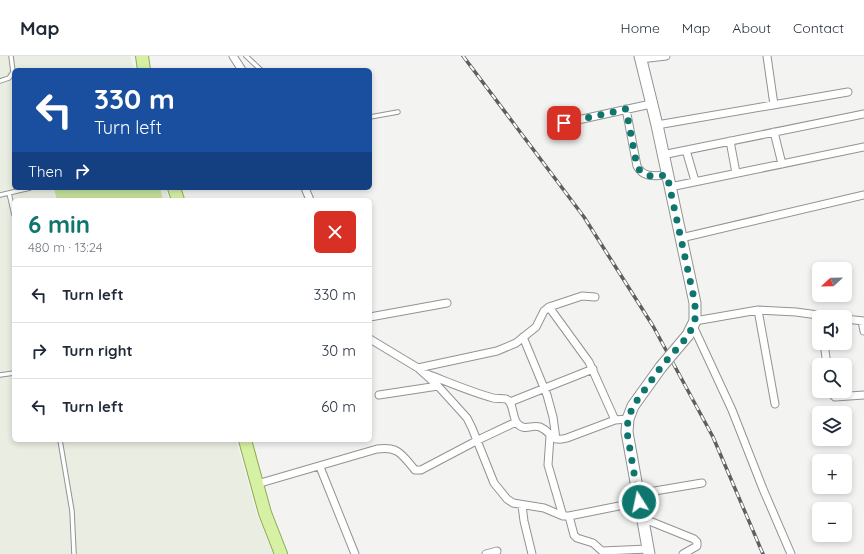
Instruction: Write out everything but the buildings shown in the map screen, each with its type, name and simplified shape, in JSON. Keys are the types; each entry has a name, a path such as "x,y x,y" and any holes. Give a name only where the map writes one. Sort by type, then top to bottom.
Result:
{"main road":[{"path":"142,56 144,68"},
{"path":"640,58 657,125 662,155 682,238 695,303 692,328 633,406 628,419 627,432 648,551"},
{"path":"246,442 265,513 281,554"}],"street":[{"path":"233,56 241,68"},
{"path":"640,58 666,56"},
{"path":"767,56 774,105"},
{"path":"657,125 848,92"},
{"path":"564,123 651,104"},
{"path":"626,109 637,166 640,171 644,175 667,175"},
{"path":"662,155 864,114"},
{"path":"774,132 782,164"},
{"path":"730,141 736,173"},
{"path":"670,187 864,147"},
{"path":"686,150 695,181"},
{"path":"682,238 864,194"},
{"path":"418,368 497,351 516,343 536,327 540,322 544,311 549,307 582,296 595,297"},
{"path":"372,317 447,303"},
{"path":"549,307 583,352 593,369 615,420"},
{"path":"758,310 775,404"},
{"path":"791,554 729,404 692,328 758,310 796,312 812,315"},
{"path":"852,320 863,321 864,331"},
{"path":"523,337 545,388 553,417 553,438 548,465 574,535 577,538 593,543 602,551 648,551"},
{"path":"372,340 418,368 438,386 467,418 478,440 494,483 507,499 513,503 544,508 566,516 702,483"},
{"path":"510,402 593,369"},
{"path":"424,373 494,398 506,399 510,402 516,422 524,428 540,428 553,438 561,440 615,420 628,419"},
{"path":"379,395 438,386"},
{"path":"852,396 864,395"},
{"path":"257,484 377,449 387,448 400,452 415,470 421,470 516,422"},
{"path":"320,466 356,554"},
{"path":"522,505 524,522 532,554"},
{"path":"642,518 694,539 697,546 683,554"},
{"path":"486,554 497,551"}],"lane":[{"path":"11,56 13,68"},
{"path":"246,56 259,68"},
{"path":"0,81 12,76"},
{"path":"372,117 398,112"},
{"path":"0,194 22,190"},
{"path":"9,193 12,206"},
{"path":"0,375 12,373"},
{"path":"60,442 72,511 74,554"}],"shaded area":[{"path":"0,56 130,56 133,68 12,68 12,190 166,190 168,198 12,198 12,442 237,442 256,512 273,554 0,554"}],"green space":[{"path":"54,190 160,190 162,198 56,198"}],"railway":[{"path":"463,56 584,217 653,326 713,437 763,554"}],"route":[{"path":"564,123 626,109 637,166 640,171 644,175 667,175 695,303 695,321 688,336 661,367 633,406 628,419 627,432 639,502"}]}
